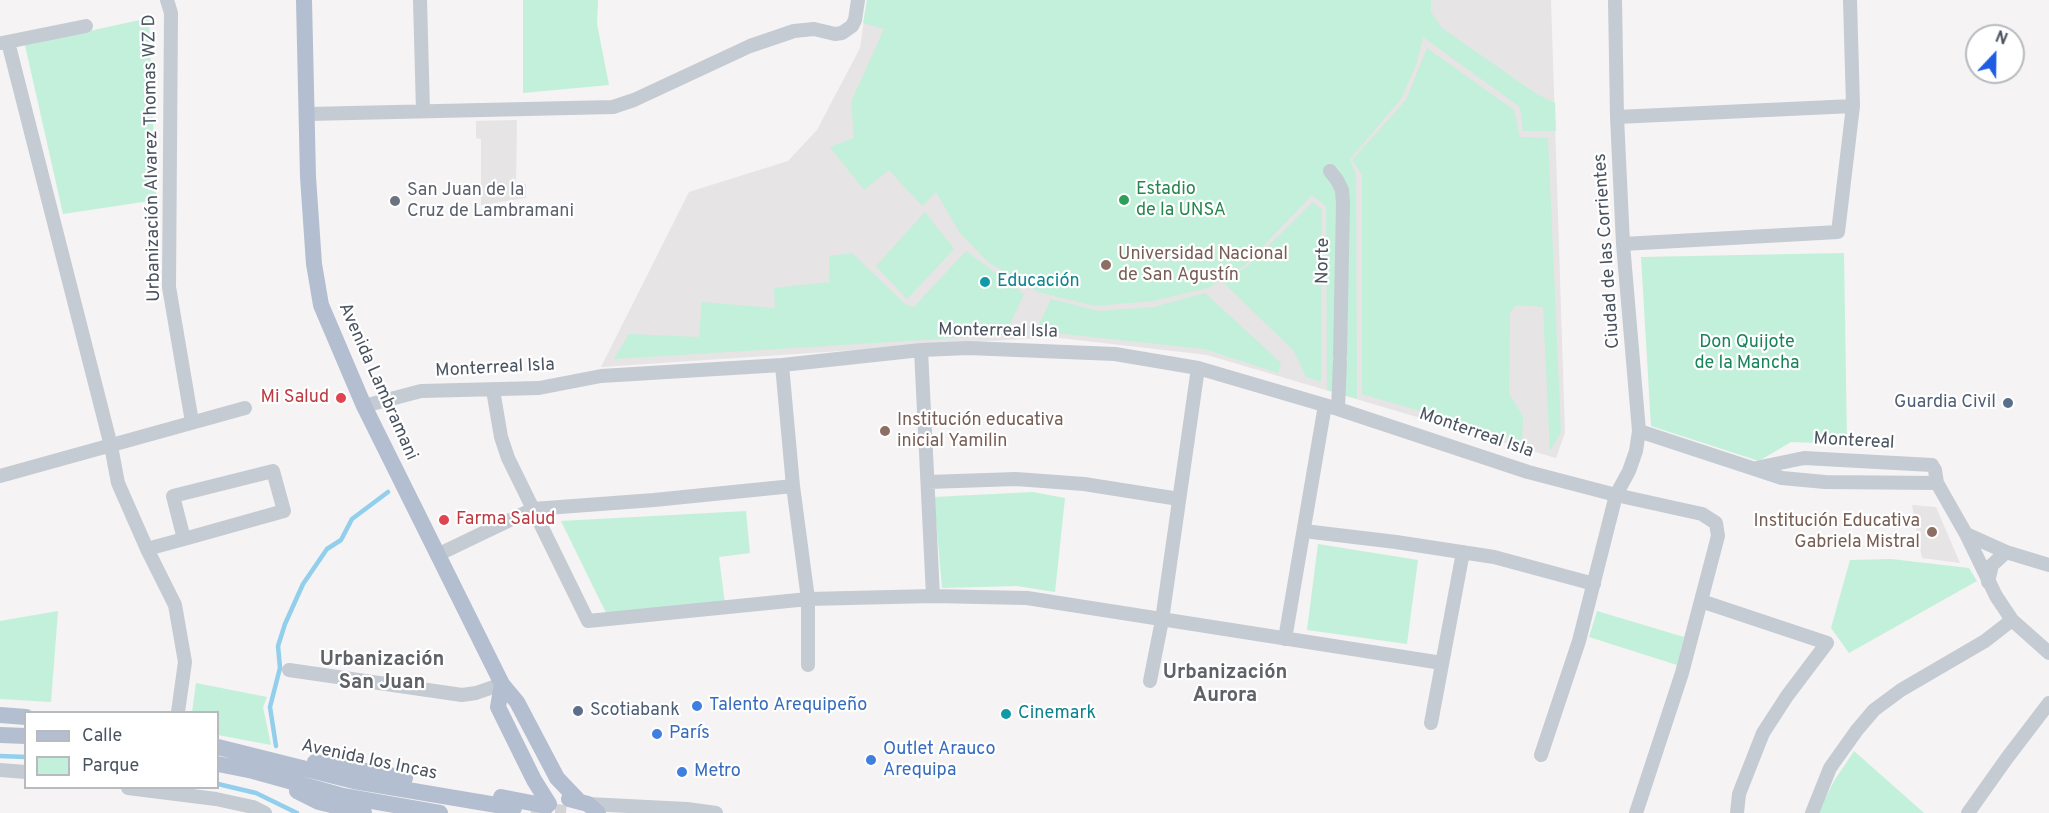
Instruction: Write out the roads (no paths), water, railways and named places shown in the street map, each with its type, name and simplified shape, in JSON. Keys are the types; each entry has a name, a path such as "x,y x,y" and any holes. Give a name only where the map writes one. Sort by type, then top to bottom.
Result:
{"main road":[{"name":"Avenida Lambramani","path":"304,0 308,177 316,285 321,305 364,406 502,684 517,702 557,778 588,806"},
{"name":"Avenida Lambramani","path":"502,684 498,707 534,780 545,808"},
{"path":"0,715 24,717"},
{"path":"0,735 24,736"},
{"name":"Avenida los Incas","path":"219,747 253,763 343,796 441,813"},
{"path":"253,763 320,802 364,813"},
{"name":"Avenida los Incas","path":"219,764 253,763 354,781 516,805 545,808 558,800 588,806"},
{"path":"516,805 528,795 534,780"}],"street":[{"name":"Urbanización Alvarez Thomas WZ D","path":"167,0 171,13 169,287 192,422"},
{"path":"420,0 423,111"},
{"path":"308,114 613,107 634,100 750,46 794,31 814,29 835,34 847,30 855,20 858,0"},
{"name":"Ciudad de las Corrientes","path":"1541,755 1579,641 1616,495 1629,471 1636,451 1639,431 1623,244 1617,117 1616,0"},
{"path":"1623,244 1838,232 1853,106 1850,0"},
{"path":"86,26 4,43 111,446 118,483 175,606 186,662 178,711"},
{"path":"1617,117 1853,106"},
{"name":"Norte","path":"1286,639 1304,531 1340,358 1343,204 1342,190 1330,171"},
{"name":"Monterreal Isla","path":"364,406 421,391 539,388 602,376 782,365 921,350 968,348 1115,354 1198,368 1331,407 1528,471 1616,495 1702,513 1716,523 1718,536 1701,601"},
{"path":"921,350 933,596"},
{"path":"782,365 793,486 808,599 808,665"},
{"path":"1150,681 1162,620 1198,368"},
{"path":"493,390 501,437 508,458 588,621 808,599 933,596 1027,598 1442,663"},
{"path":"0,476 245,408"},
{"name":"Montereal","path":"1639,431 1782,478 1825,482 1937,483"},
{"name":"Montereal","path":"1756,468 1804,458 1932,465 1937,483 1966,534 1988,582 2012,620 2049,653"},
{"path":"147,549 184,539 284,511 273,471 173,496 184,539"},
{"path":"928,482 1027,480 1084,484 1179,499"},
{"path":"437,555 533,509 793,486"},
{"path":"1304,531 1494,557 1594,584"},
{"path":"1966,534 2006,552 2049,565"},
{"path":"1431,723 1463,552"},
{"path":"1988,582 1992,565 2006,552"},
{"path":"1636,813 1682,673 1701,601 1827,643 1787,696 1763,733 1739,794 1737,813"},
{"path":"1812,813 1830,768 1857,729 1874,710 1901,690 1985,641 2012,620"},
{"path":"290,670 462,695 502,684"},
{"path":"1968,813 2049,703"},
{"path":"0,770 24,772"},
{"path":"136,789 216,799 253,807 265,813"},
{"path":"588,806 687,809 717,813"}],"waterway":[{"path":"276,746 270,707 280,668 278,646 285,624 303,584 327,549 341,540 352,519 388,492"},
{"path":"0,756 24,757"},
{"path":"219,784 256,793 297,813"}],"tunnel":[{"path":"531,810 566,813"}],"place":[{"name":"Estadio de la UNSA","path":"1124,200"},
{"name":"San Juan de la Cruz de Lambramani","path":"395,201"},
{"name":"Universidad Nacional de San Agustín","path":"1106,265"},
{"name":"Educación","path":"985,282"},
{"name":"Mi Salud","path":"341,398"},
{"name":"Guardia Civil","path":"2008,403"},
{"name":"Institución educativa inicial Yamilin","path":"885,431"},
{"name":"Farma Salud","path":"444,520"},
{"name":"Institución Educativa Gabriela Mistral","path":"1932,532"},
{"name":"Talento Arequipeño","path":"697,706"},
{"name":"Scotiabank","path":"578,711"},
{"name":"Cinemark","path":"1006,714"},
{"name":"París","path":"657,734"},
{"name":"Outlet Arauco Arequipa","path":"871,760"},
{"name":"Metro","path":"682,772"}],"district":[{"name":"Urbanización San Juan","path":"382,672"},
{"name":"Urbanización Aurora","path":"1225,686"}],"park label":[{"name":"Don Quijote de la Mancha","path":"1747,353"}]}
